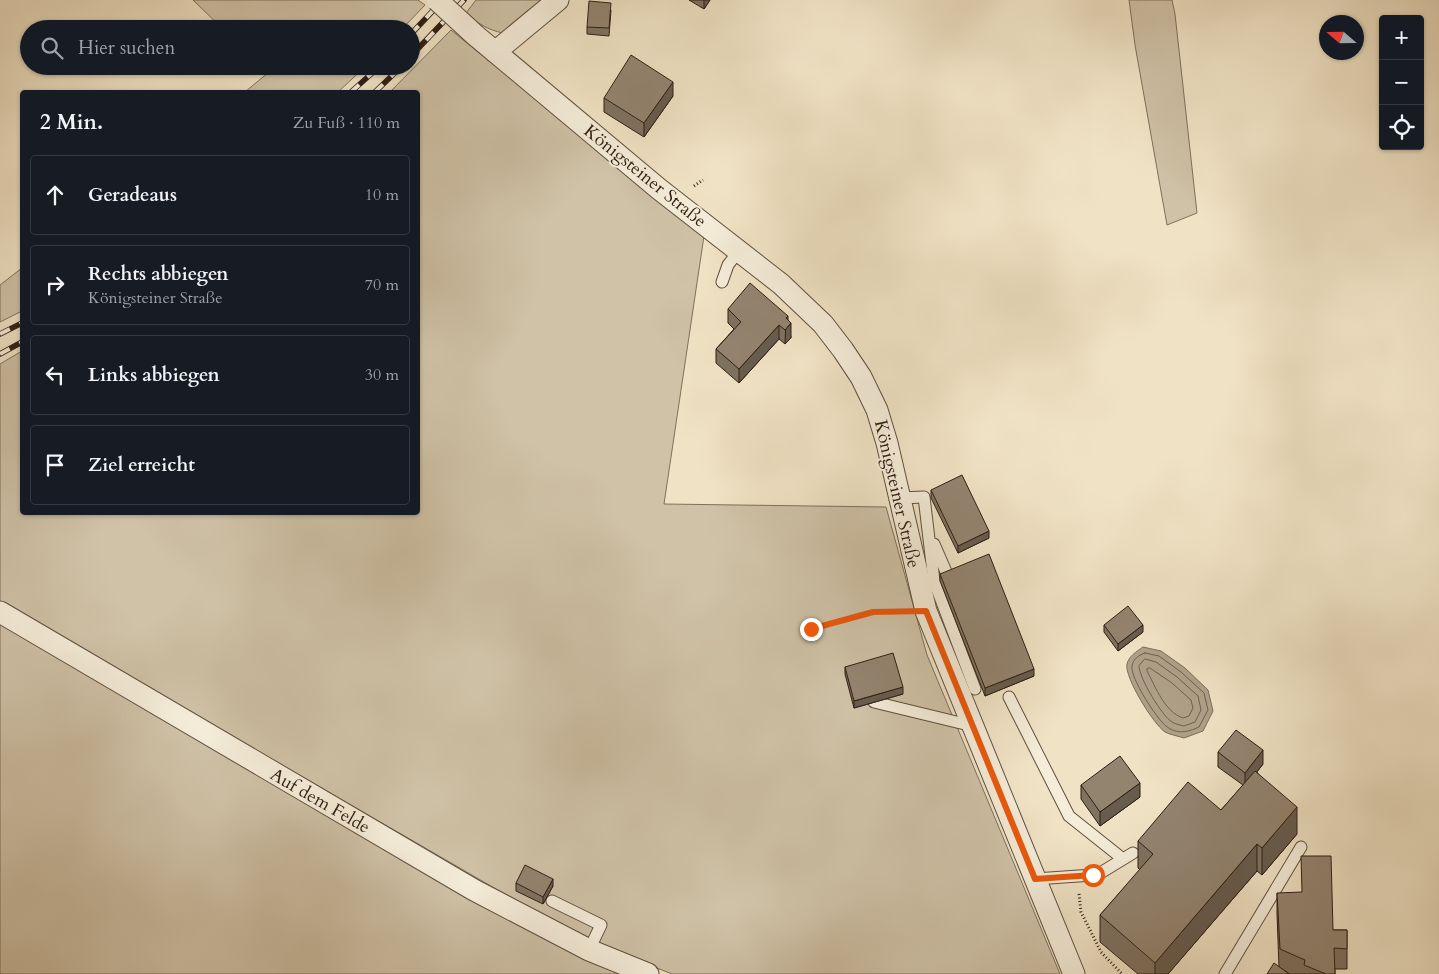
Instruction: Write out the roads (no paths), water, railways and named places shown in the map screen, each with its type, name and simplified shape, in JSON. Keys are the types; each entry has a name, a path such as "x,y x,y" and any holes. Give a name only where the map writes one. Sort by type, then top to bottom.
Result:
{"street":[{"name":"Königsteiner Straße","path":"437,0 475,35 659,189 781,284 822,324 856,370 877,410 887,443 926,611 1074,974"},
{"path":"495,52 558,0"},
{"name":"Auf dem Felde","path":"0,612 474,890 590,950 648,974"}],"lane":[{"path":"722,282 728,265 738,252"},
{"path":"899,498 924,497 934,581 975,689"},
{"path":"928,531 947,574"},
{"path":"1009,697 1069,816 1128,856 1102,872 1093,875 1035,879"},
{"path":"874,702 973,726"},
{"path":"1225,974 1301,847"},
{"path":"552,901 601,925 590,950"}],"water":[{"path":"1143,647 1161,651 1185,668 1208,690 1213,711 1203,731 1184,738 1165,732 1154,720 1135,689 1127,670 1129,659"}],"railway":[{"path":"420,24 443,0"},
{"path":"420,46 464,0"},
{"path":"353,90 370,75"},
{"path":"377,90 393,75"},
{"path":"0,334 20,324"},
{"path":"0,354 20,343"}]}
